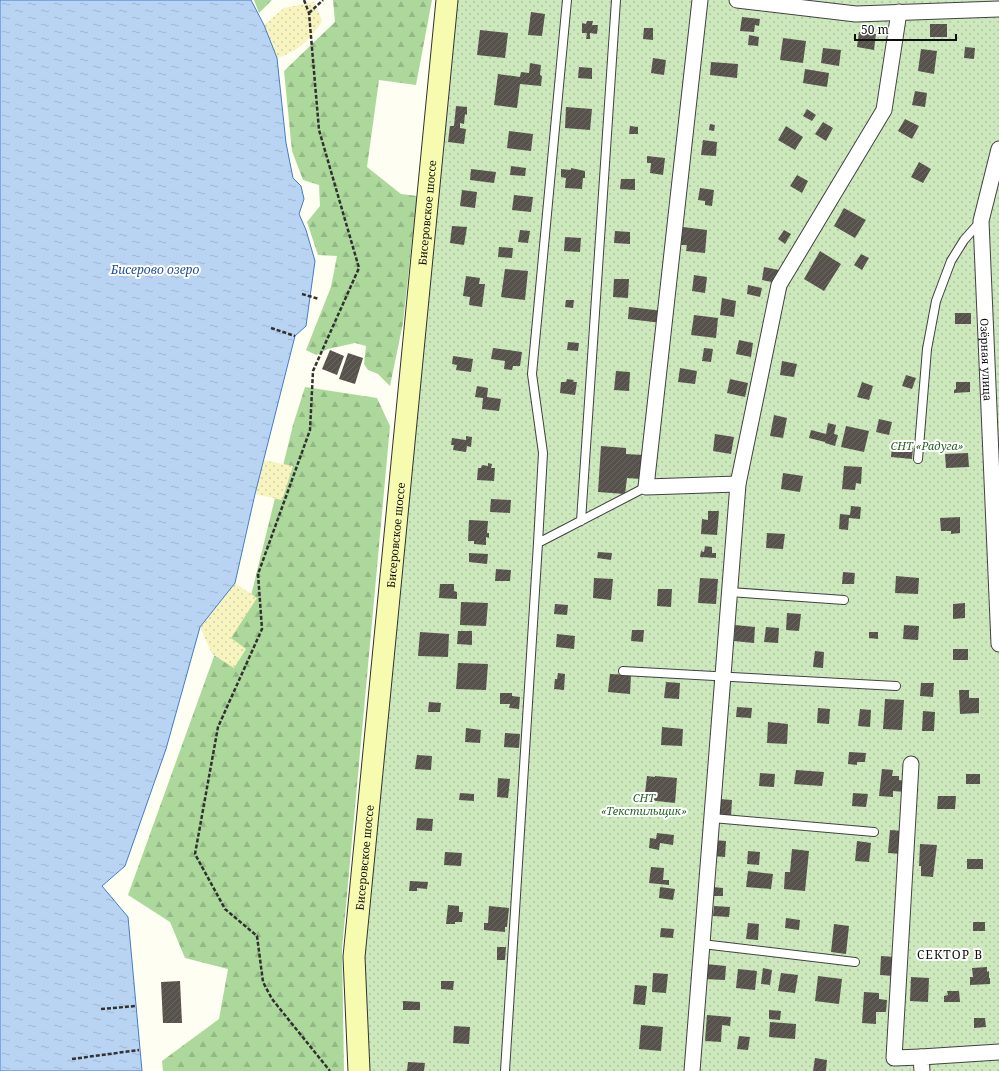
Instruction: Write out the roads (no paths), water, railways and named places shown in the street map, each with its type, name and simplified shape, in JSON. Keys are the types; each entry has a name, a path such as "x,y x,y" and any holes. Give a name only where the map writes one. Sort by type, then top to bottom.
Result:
{"main road":[{"name":"Бисеровское шоссе","path":"359,1071 354,957 447,0"}],"street":[{"path":"700,0 646,487 738,484"},
{"path":"737,0 817,4 856,14 999,9"},
{"path":"692,1071 738,484 779,284 884,110 899,12"},
{"name":"Озёрная улица","path":"999,149 981,221 999,644"},
{"path":"911,764 894,1058 922,1064 999,1052"}],"lane":[{"path":"505,1071 543,453 532,374 567,0"},
{"path":"582,521 616,0"},
{"path":"918,460 927,348 936,301 951,261 964,240 981,221"},
{"path":"538,543 646,487"},
{"path":"730,592 844,600"},
{"path":"623,671 896,686"},
{"path":"712,818 874,832"},
{"path":"702,944 855,962"}],"water":[{"name":"Бисерово озеро","path":"0,0 251,0 264,25 277,58 286,143 293,178 301,186 304,199 299,214 306,230 315,261 306,326 295,336 255,494 235,583 200,627 166,749 125,866 102,886 128,917 142,1071 0,1071"}],"district":[{"name":"СЕКТОР В","path":"950,954"}],"park label":[{"name":"СНТ «Радуга»","path":"927,445"},
{"name":"СНТ «Текстильщик»","path":"644,803"}]}
